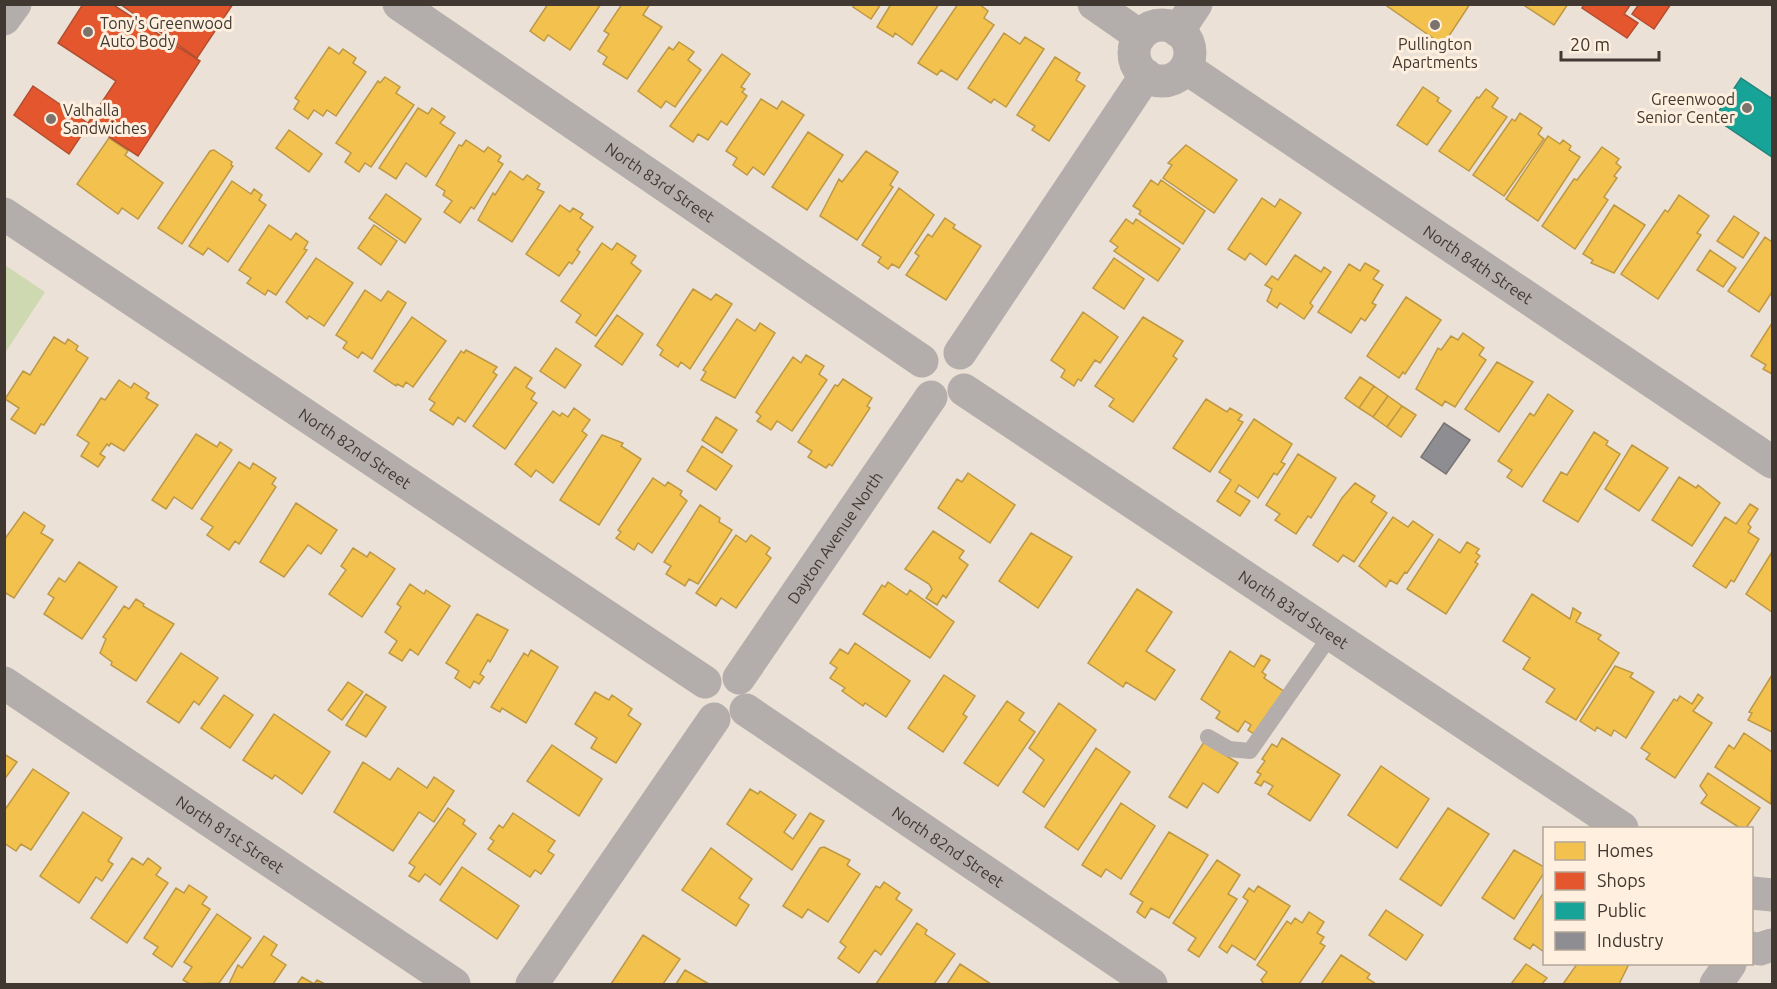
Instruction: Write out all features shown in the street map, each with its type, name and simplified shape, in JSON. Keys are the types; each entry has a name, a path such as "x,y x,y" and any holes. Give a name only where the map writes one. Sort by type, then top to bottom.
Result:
{"street":[{"path":"4,19 15,4"},
{"name":"North 83rd Street","path":"399,4 922,361"},
{"path":"1094,4 1140,36"},
{"path":"1187,18 1187,40 1190,49 1186,68 1171,79 1162,81 1146,75 1135,57 1140,36 1156,26 1187,18"},
{"name":"North 84th Street","path":"1186,68 1773,462"},
{"path":"960,353 1146,75"},
{"name":"North 82nd Street","path":"4,213 705,682"},
{"path":"942,348 960,353 970,374 964,390 949,399 931,397 921,384 919,376 922,361 927,354 942,348"},
{"name":"North 83rd Street","path":"964,390 1620,827"},
{"name":"Dayton Avenue North","path":"739,678 931,397"},
{"path":"726,673 739,678 749,694 746,710 733,721 725,722 714,719 701,705 701,689 705,682 711,677 726,673"},
{"name":"North 81st Street","path":"4,683 454,984"},
{"name":"North 82nd Street","path":"746,710 1151,984"},
{"path":"532,984 714,719"},
{"path":"1753,892 1773,895"},
{"path":"1753,948 1760,949 1773,945"},
{"path":"1716,984 1729,965"}],"lane":[{"path":"1208,737 1229,749 1250,751 1331,635"}],"green space":[{"path":"5,265 45,292 5,353"}],"building: Homes":[{"path":"548,4 601,4 570,50 548,35 544,41 530,31"},
{"path":"622,4 650,4 643,15 662,27 627,79 603,64 607,57 598,51 609,34 604,31"},
{"path":"854,4 881,4 871,19 853,7"},
{"path":"891,4 939,4 912,45 895,33 893,37 877,27"},
{"path":"958,4 979,4 988,11 984,18 994,25 957,80 941,70 937,75 918,63"},
{"name":"Pullington Apartments","path":"1384,4 1470,4 1443,45"},
{"path":"1522,4 1568,4 1554,25"},
{"path":"1004,33 1020,44 1025,37 1044,49 1006,107 994,99 991,103 968,88"},
{"path":"679,42 694,52 688,60 701,70 675,107 666,101 661,108 638,91 669,47 673,50"},
{"path":"329,47 339,54 343,49 356,58 353,63 366,72 336,116 327,110 323,116 314,110 308,119 294,109 299,101 295,98"},
{"path":"722,54 750,74 741,87 745,89 742,92 747,96 727,125 721,121 708,140 698,134 693,142 670,126"},
{"path":"1055,57 1080,73 1076,80 1085,86 1049,141 1032,130 1035,126 1017,115"},
{"path":"385,77 400,87 396,93 414,105 371,167 365,163 359,172 345,162 351,153 336,143 378,81 380,83"},
{"path":"1423,87 1439,98 1437,101 1451,111 1427,145 1397,125"},
{"path":"1486,89 1498,98 1492,107 1507,117 1469,171 1439,151 1477,97 1479,98"},
{"path":"761,99 777,109 782,101 804,115 764,175 753,167 747,175 733,165 737,158 726,151"},
{"path":"418,108 428,114 432,108 445,117 440,123 455,133 426,177 406,163 396,179 379,168"},
{"path":"1520,113 1542,128 1538,134 1544,139 1504,196 1473,175 1512,119 1515,121"},
{"path":"289,130 322,154 309,172 276,148"},
{"path":"808,132 843,155 807,210 772,187"},
{"path":"1548,136 1560,144 1563,140 1571,146 1569,150 1580,157 1538,221 1506,199"},
{"path":"109,138 128,151 125,155 163,183 138,219 122,208 118,214 77,184"},
{"path":"466,140 484,152 488,147 501,156 498,161 503,164 474,209 471,207 460,223 444,212 452,201 443,195 445,191 436,185 459,145 462,146"},
{"path":"1186,145 1237,180 1214,213 1163,178 1172,165 1168,163"},
{"path":"1602,147 1619,159 1616,163 1621,167 1614,176 1617,178 1604,197 1608,200 1575,249 1542,226 1574,179 1577,180"},
{"path":"214,150 232,162 233,166 182,244 158,228 210,151"},
{"path":"866,151 898,172 890,185 893,187 857,240 820,216 839,179 842,182"},
{"path":"510,171 523,180 527,175 540,184 537,189 544,192 512,242 478,220 493,193 495,195"},
{"path":"1151,180 1158,185 1161,180 1205,211 1183,244 1139,214 1141,211 1133,206"},
{"path":"232,181 251,194 254,189 262,195 259,200 266,205 228,262 208,248 203,255 189,246"},
{"path":"899,188 934,215 899,268 892,264 888,269 878,262 881,257 862,245"},
{"path":"386,194 421,219 405,243 369,218"},
{"path":"1679,195 1709,216 1697,233 1701,235 1658,299 1621,274 1665,210 1668,212"},
{"path":"1262,198 1275,207 1280,199 1301,213 1266,265 1250,253 1245,260 1228,249"},
{"path":"560,205 570,212 573,208 583,214 580,218 593,227 577,250 580,252 572,264 569,262 559,276 526,254"},
{"path":"1614,205 1645,225 1614,273 1591,263 1593,260 1583,254"},
{"path":"1734,216 1759,233 1743,258 1717,241"},
{"path":"945,218 955,225 953,228 981,246 946,300 906,275 919,256 915,253 928,234 932,237"},
{"path":"1126,219 1133,224 1136,219 1180,249 1158,281 1114,251 1118,247 1110,241"},
{"path":"269,225 291,240 296,233 308,242 304,249 307,250 276,295 268,290 265,295 247,283 251,278 239,270"},
{"path":"374,225 397,241 381,265 358,248"},
{"path":"1765,237 1772,242 1772,292 1759,312 1728,291"},
{"path":"602,243 612,250 617,243 636,256 631,263 641,271 596,336 576,322 581,315 561,301"},
{"path":"1710,250 1736,268 1723,287 1697,270"},
{"path":"1295,255 1321,272 1324,267 1331,272 1310,303 1313,306 1304,319 1280,303 1277,308 1267,301 1272,289 1265,285 1272,276 1278,280"},
{"path":"316,258 353,283 324,326 309,316 307,319 286,302"},
{"path":"1114,258 1144,279 1124,309 1093,288"},
{"path":"1365,263 1379,271 1373,279 1383,285 1372,303 1376,305 1365,321 1361,318 1351,333 1318,312 1349,264 1360,271"},
{"path":"693,289 711,300 716,294 732,304 690,369 681,362 678,367 660,355 663,350 657,345"},
{"path":"365,290 381,301 388,291 406,303 372,359 362,352 358,358 343,348 347,342 336,335"},
{"path":"1406,297 1441,320 1405,374 1403,372 1399,378 1367,356"},
{"path":"1083,312 1118,337 1100,363 1095,360 1081,381 1078,379 1074,386 1061,377 1065,370 1051,360"},
{"path":"617,315 643,334 622,365 595,346"},
{"path":"412,317 446,341 413,387 406,382 403,387 397,384 396,386 374,371"},
{"path":"1143,317 1183,341 1173,356 1177,359 1133,422 1109,406 1114,399 1095,386"},
{"path":"737,319 755,331 760,323 775,333 735,398 701,380 706,372 703,370"},
{"path":"1772,323 1772,374 1763,369 1766,365 1751,356"},
{"path":"1463,333 1484,348 1479,355 1486,360 1455,407 1445,401 1442,406 1416,389 1438,348 1441,350 1451,336 1458,340"},
{"path":"54,337 65,344 68,339 78,346 76,350 88,358 44,425 41,424 35,434 11,419 19,408 5,399 23,371 30,375"},
{"path":"556,348 581,365 565,388 540,371"},
{"path":"466,350 497,367 493,372 497,375 465,422 458,417 453,425 430,410 435,403 429,399 461,351 464,353"},
{"path":"806,355 824,366 819,374 827,380 792,431 777,421 771,430 757,421 761,416 756,412 793,357 801,363"},
{"path":"1497,362 1533,382 1499,432 1465,409"},
{"path":"515,367 532,378 526,387 535,393 531,399 537,403 505,449 473,426"},
{"path":"1360,377 1374,386 1359,408 1345,398"},
{"path":"843,379 872,398 867,406 870,408 832,466 829,464 826,468 808,457 812,451 798,442 835,385 838,386"},
{"path":"119,380 131,388 134,383 149,393 146,398 158,405 124,451 111,443 109,446 107,444 100,454 105,457 98,467 81,456 89,443 77,435 101,398 105,400"},
{"path":"1374,386 1388,396 1373,417 1359,408"},
{"path":"1548,394 1573,411 1522,487 1507,477 1512,470 1498,461 1530,413 1534,416"},
{"path":"1388,396 1402,406 1387,427 1373,417"},
{"path":"1206,399 1227,412 1230,408 1242,415 1238,420 1243,422 1210,472 1173,448"},
{"path":"1402,406 1416,415 1401,437 1387,427"},
{"path":"574,408 590,420 582,431 587,435 553,483 536,470 531,477 515,464 553,411 560,416 562,413 568,417"},
{"path":"716,417 737,430 722,453 702,440"},
{"path":"1254,419 1292,444 1281,462 1285,464 1277,475 1274,473 1258,498 1239,485 1235,492 1250,501 1240,516 1217,501 1231,480 1219,472"},
{"path":"1594,432 1608,441 1606,445 1620,454 1578,522 1543,501 1561,472 1567,475"},
{"path":"196,434 217,447 220,442 232,450 192,509 174,497 166,509 152,500"},
{"path":"602,435 623,443 621,446 641,459 599,525 560,500"},
{"path":"1632,445 1668,468 1639,511 1605,489"},
{"path":"702,446 732,466 716,490 687,471"},
{"path":"1298,454 1336,478 1311,518 1308,516 1296,534 1275,520 1280,514 1266,505"},
{"path":"239,462 250,469 253,463 276,478 272,484 276,487 239,544 235,541 229,550 207,535 213,527 201,519"},
{"path":"968,473 1015,505 990,543 938,508 957,479 962,482"},
{"path":"1679,477 1696,488 1698,485 1720,503 1692,546 1652,520"},
{"path":"653,478 665,486 668,482 682,491 680,495 687,501 652,553 638,543 634,550 616,538 621,532 618,530"},
{"path":"1355,483 1375,496 1371,502 1387,513 1354,562 1343,555 1338,562 1313,545 1342,498"},
{"path":"296,503 337,530 321,554 308,545 284,577 260,562"},
{"path":"1750,504 1758,509 1748,524 1751,527 1748,532 1759,539 1734,582 1731,580 1726,588 1693,566 1725,517 1736,524"},
{"path":"700,505 720,518 719,522 732,530 698,584 689,579 685,586 666,574 671,566 664,562"},
{"path":"24,512 45,526 41,533 53,540 14,598 4,592 4,540"},
{"path":"1393,517 1408,527 1413,521 1433,535 1407,573 1405,572 1397,584 1390,580 1386,587 1359,566"},
{"path":"933,531 964,551 959,558 968,565 946,598 943,595 937,605 926,598 932,589 929,584 905,569"},
{"path":"1031,533 1072,557 1038,608 999,581"},
{"path":"736,535 746,542 751,535 770,548 766,554 771,558 736,608 721,598 716,606 696,593"},
{"path":"1439,539 1460,553 1467,542 1479,549 1476,553 1480,556 1475,562 1478,564 1446,614 1407,589"},
{"path":"353,548 367,557 370,552 395,569 362,617 329,594 346,570 341,566"},
{"path":"1772,552 1772,612 1746,594"},
{"path":"79,562 117,587 82,639 44,614 54,598 48,594 59,578 65,582"},
{"path":"888,582 907,595 910,590 954,622 930,658 863,614 882,585 885,587"},
{"path":"410,584 424,594 426,590 450,606 418,655 410,649 402,661 389,653 397,641 385,632 401,607 397,604"},
{"path":"1137,589 1172,612 1146,651 1175,670 1155,700 1126,682 1123,687 1088,663"},
{"path":"1532,594 1570,619 1573,608 1581,613 1576,622 1601,635 1598,639 1619,653 1576,720 1546,702 1555,689 1523,669 1530,658 1503,641"},
{"path":"136,599 144,604 143,606 174,624 136,681 111,665 112,662 100,653 106,639 103,637 124,606 129,609"},
{"path":"477,614 508,630 490,662 488,660 480,674 484,677 479,684 474,681 470,688 455,678 459,671 446,663"},
{"path":"855,643 910,681 886,717 865,703 863,706 842,691 845,688 830,678 837,668 830,663 840,649 848,654"},
{"path":"531,650 558,667 526,723 502,708 500,712 491,707 524,653 528,656"},
{"path":"1230,651 1254,667 1261,655 1270,660 1262,672 1266,675 1264,678 1288,694 1254,734 1248,730 1251,725 1245,721 1238,732 1216,718 1220,712 1201,699"},
{"path":"181,653 218,678 199,705 194,701 179,723 147,702"},
{"path":"1615,666 1633,673 1630,677 1654,692 1626,738 1614,730 1611,736 1597,727 1595,731 1580,721"},
{"path":"944,675 975,696 963,714 967,717 943,752 908,728"},
{"path":"1772,675 1772,732 1748,720 1752,713 1749,712"},
{"path":"348,682 363,692 342,720 328,710"},
{"path":"595,692 609,700 612,695 632,709 628,715 641,724 616,763 591,748 597,738 575,724"},
{"path":"366,694 386,707 366,737 346,725"},
{"path":"1698,694 1703,698 1693,711 1712,723 1675,778 1646,759 1650,754 1641,748 1674,699 1677,701 1680,696 1692,704"},
{"path":"224,695 253,715 230,748 201,728"},
{"path":"1007,701 1024,713 1019,720 1035,732 998,786 964,763"},
{"path":"1059,703 1096,730 1044,807 1023,792 1044,760 1029,748"},
{"path":"274,714 330,752 302,794 275,775 272,779 243,760"},
{"path":"1744,733 1772,752 1771,804 1715,767 1729,745 1734,749"},
{"path":"1282,738 1340,775 1310,821 1268,794 1273,786 1264,781 1261,786 1255,783 1261,774 1257,772 1265,761 1262,759 1272,744 1277,747"},
{"path":"1204,742 1238,763 1218,793 1203,783 1187,808 1169,797"},
{"path":"552,745 602,779 579,816 527,781"},
{"path":"1096,748 1130,772 1078,850 1045,827"},
{"path":"4,754 17,762 4,780"},
{"path":"363,762 390,780 398,768 427,788 434,777 454,791 434,822 419,812 393,851 334,812"},
{"path":"1381,766 1429,799 1397,848 1348,815"},
{"path":"33,769 69,793 31,850 21,844 16,851 4,843 4,811"},
{"path":"1708,773 1760,808 1747,827 1738,827 1701,803 1707,795 1700,786"},
{"path":"750,789 758,794 760,791 796,815 784,832 793,839 810,813 824,821 792,870 727,824"},
{"path":"1121,803 1155,826 1121,879 1106,869 1101,877 1082,865"},
{"path":"448,808 465,820 463,824 476,834 440,885 425,874 419,882 409,876 415,867 409,863"},
{"path":"1448,808 1489,834 1441,906 1400,879"},
{"path":"83,812 122,838 108,861 113,864 102,881 96,877 79,903 40,876"},
{"path":"513,813 555,841 548,851 554,855 541,874 535,870 530,877 488,849 494,841 490,838 499,825 503,828"},
{"path":"1169,832 1208,855 1169,918 1151,908 1145,918 1137,912 1143,902 1130,894"},
{"path":"824,847 850,860 847,865 860,874 828,922 808,909 802,918 783,906 820,848"},
{"path":"711,848 752,879 739,898 749,905 736,926 682,890"},
{"path":"1514,850 1543,866 1543,875 1514,919 1482,898"},
{"path":"132,858 143,865 148,858 161,868 156,875 168,883 127,943 91,918"},
{"path":"1217,860 1240,875 1228,894 1237,899 1199,957 1188,950 1196,938 1173,923"},
{"path":"462,867 519,906 497,939 440,900"},
{"path":"884,882 900,893 896,899 912,910 881,955 875,950 859,973 838,958 846,947 840,942 876,886 880,888"},
{"path":"189,885 207,897 202,904 210,909 172,967 153,954 158,947 144,938 176,888 184,893"},
{"path":"1258,886 1290,906 1255,960 1232,945 1227,953 1219,947 1248,901 1243,897 1249,888 1254,892"},
{"path":"1543,894 1543,951 1533,944 1530,949 1514,939"},
{"path":"1386,910 1423,935 1406,960 1369,935"},
{"path":"1309,912 1324,922 1317,933 1324,937 1320,943 1325,946 1299,984 1264,984 1261,980 1267,972 1257,965 1287,921 1291,924 1295,918 1302,923"},
{"path":"217,914 251,938 219,983 190,984 183,980 192,967 184,962"},
{"path":"917,923 927,930 925,934 955,954 934,984 876,984"},
{"path":"643,935 680,959 663,984 611,984"},
{"path":"264,936 277,945 271,955 286,965 273,984 229,984 238,965 242,968"},
{"path":"1341,955 1370,974 1367,978 1376,984 1321,984"},
{"path":"960,964 991,984 947,984"},
{"path":"1526,964 1547,978 1542,984 1511,984"},
{"path":"1576,965 1628,965 1619,984 1563,984"},
{"path":"685,970 709,984 676,984"},
{"path":"302,977 314,984 297,984"}],"building: Shops":[{"path":"83,4 112,4 200,61 138,156 88,123 116,81 58,43"},
{"path":"120,4 233,4 197,58"},
{"path":"1584,4 1631,4 1624,14 1638,23 1627,38 1582,8"},
{"path":"1639,4 1671,4 1654,29 1632,14"},
{"name":"Valhalla Sandwiches","path":"33,86 89,124 69,154 14,115"}],"building: Public":[{"name":"Greenwood Senior Center","path":"1741,78 1771,98 1772,95 1772,157 1714,118"}],"building: Industry":[{"path":"1444,423 1470,440 1446,474 1421,457"}],"place":[{"name":"Pullington Apartments","path":"1435,25"},
{"name":"Tony's Greenwood Auto Body","path":"88,32"},
{"name":"Greenwood Senior Center","path":"1747,108"},
{"name":"Valhalla Sandwiches","path":"51,119"}]}
